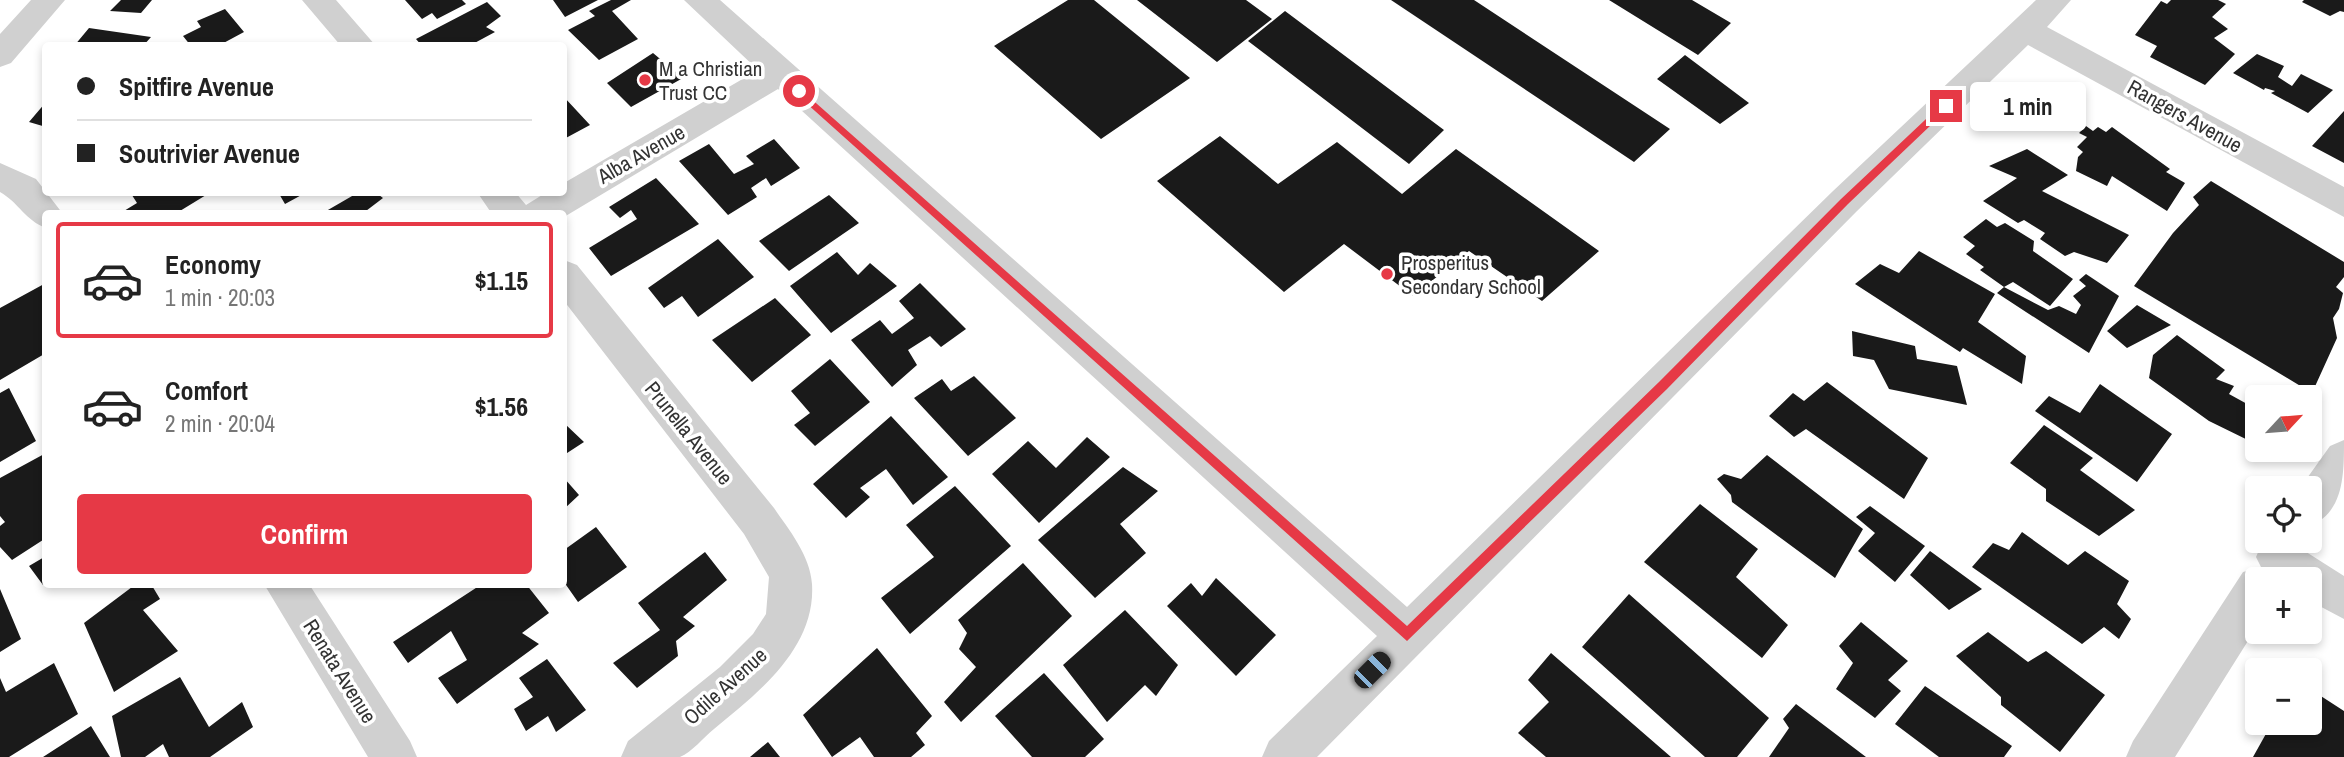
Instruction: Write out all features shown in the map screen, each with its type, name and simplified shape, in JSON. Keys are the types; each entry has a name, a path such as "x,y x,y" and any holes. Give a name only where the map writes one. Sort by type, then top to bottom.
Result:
{"street":[{"path":"0,55 49,0"},
{"path":"318,0 356,42"},
{"path":"699,0 1407,635"},
{"path":"1285,757 1663,385 1844,201 2055,0"},
{"name":"Rangers Avenue","path":"2026,30 2344,203"},
{"name":"Alba Avenue","path":"546,210 779,73"},
{"path":"0,176 24,190 42,210"},
{"path":"497,196 510,210"},
{"name":"Prunella Avenue","path":"567,279 759,521 780,552 789,573 789,602"},
{"path":"2322,490 2344,458"},
{"path":"2149,757 2271,566 2344,599"},
{"name":"Renata Avenue","path":"288,588 394,757"},
{"name":"Odile Avenue","path":"644,757 761,659 778,635 789,602"}],"building":[{"path":"121,0 152,0 141,13 110,11"},
{"path":"405,0 462,0 466,4 437,19 432,13 422,19"},
{"path":"553,0 598,0 565,17"},
{"path":"611,0 631,0 612,11 638,39 599,60 568,30 595,16 589,11"},
{"path":"1068,0 1094,0 1190,78 1101,139 994,46"},
{"path":"1137,0 1246,0 1272,19 1217,62"},
{"path":"1391,0 1474,0 1670,129 1634,162"},
{"path":"1609,0 1692,0 1731,23 1698,55"},
{"path":"2171,0 2218,0 2226,4 2212,17 2228,29 2214,38 2235,54 2205,85 2150,57 2157,46 2135,35 2161,1 2167,4"},
{"path":"2344,0 2344,12 2330,16 2302,2"},
{"path":"487,2 501,16 486,27 495,32 476,42 419,42 416,39"},
{"path":"225,9 244,32 225,42 188,42 183,36 201,27 197,21"},
{"path":"1285,11 1444,130 1409,164 1248,41"},
{"path":"89,28 151,37 147,42 77,42"},
{"name":"M a Christian Trust CC","path":"653,53 683,78 631,107 607,83"},
{"path":"2257,54 2284,66 2278,77 2292,86 2301,74 2333,90 2308,113 2271,93 2275,91 2264,90 2233,73"},
{"path":"1685,55 1749,103 1720,124 1657,79"},
{"path":"567,100 590,125 567,137"},
{"path":"42,107 42,126 29,122"},
{"path":"2344,111 2344,163 2312,146"},
{"path":"2086,126 2093,131 2098,127 2106,132 2112,127 2170,169 2166,172 2185,183 2167,211 2112,176 2107,186 2076,171 2078,157 2083,152 2077,147 2087,137 2079,133"},
{"path":"1220,136 1278,184 1337,142 1402,194 1456,149 1599,251 1542,301 1469,251 1413,296 1344,244 1284,292 1157,181"},
{"path":"774,139 800,168 771,186 766,178 751,188 757,197 728,215 679,161 709,144 734,174 754,164 746,156"},
{"path":"2027,149 2068,175 2042,191 2129,235 2107,263 2074,252 2065,256 2040,239 2045,233 2024,220 2018,223 1983,201 2017,178 1989,166"},
{"path":"656,178 699,224 611,276 589,248 637,219 631,210 620,218 609,207"},
{"path":"2211,181 2344,262 2344,277 2336,287 2343,293 2339,309 2333,318 2337,338 2316,385 2299,385 2134,286 2173,233 2199,205 2193,197"},
{"path":"829,195 859,223 789,271 759,241"},
{"path":"133,196 204,196 182,210 126,210 137,203"},
{"path":"280,196 300,196 285,204"},
{"path":"352,196 383,198 367,210 328,210"},
{"path":"1986,219 1997,227 2005,223 2034,241 2033,251 2073,279 2050,306 2013,282 2004,287 1980,270 1984,267 1966,254 1975,246 1963,237"},
{"path":"718,239 754,277 698,317 682,296 664,308 648,288"},
{"path":"1919,251 1995,294 1978,322 2026,356 2022,384 1963,348 1960,352 1855,284 1880,264 1899,273"},
{"path":"837,252 858,275 870,263 897,286 831,333 790,286"},
{"path":"2086,274 2119,296 2089,353 1997,293 2004,287 2048,310 2059,306 2076,314 2081,305 2073,296 2086,286 2079,280"},
{"path":"920,283 966,329 941,347 930,336 908,350 917,365 892,387 851,340 880,320 892,334 914,318 899,301"},
{"path":"42,285 42,355 0,380 0,308"},
{"path":"775,298 811,335 752,382 712,340"},
{"path":"2137,305 2171,325 2127,348 2107,331"},
{"path":"1852,331 1915,346 1917,359 1957,366 1967,405 1889,389 1874,360 1853,356"},
{"path":"2177,335 2225,370 2216,379 2234,386 2229,394 2245,403 2245,439 2209,421 2149,378 2153,355"},
{"path":"830,359 870,402 815,446 794,425 810,413 791,391"},
{"path":"974,376 1016,418 968,456 914,398 942,379 951,391"},
{"path":"1827,382 1928,458 1904,499 1806,429 1794,437 1769,416 1793,393 1804,401"},
{"path":"2100,384 2172,434 2137,482 2035,411 2049,396 2080,413"},
{"path":"9,388 36,441 0,462 0,393"},
{"path":"891,416 948,477 913,505 886,469 860,488 870,497 846,518 813,484"},
{"path":"2044,425 2093,458 2080,470 2135,510 2099,536 2046,501 2046,489 2010,463"},
{"path":"567,426 584,442 567,453"},
{"path":"1087,437 1110,457 1039,523 992,474 1028,441 1056,468"},
{"path":"42,455 42,541 12,560 0,547 0,526 5,522 0,516 0,478"},
{"path":"1767,455 1863,529 1835,578 1732,502 1731,495 1717,479 1724,474 1741,479"},
{"path":"1123,467 1158,491 1120,524 1146,553 1095,598 1038,540"},
{"path":"567,481 579,495 567,506"},
{"path":"955,486 1011,546 910,634 881,598 934,557 906,525"},
{"path":"1700,504 1758,549 1736,577 1788,625 1762,658 1644,562"},
{"path":"1870,506 1925,546 1895,582 1858,551 1875,533 1856,517"},
{"path":"596,527 627,567 578,602 567,586 567,548"},
{"path":"2022,532 2068,565 2085,551 2129,581 2117,604 2131,619 2119,639 2104,627 2082,644 1972,567 1993,543 2009,550"},
{"path":"1930,551 1982,589 1949,610 1910,575"},
{"path":"705,552 727,580 683,617 695,626 676,641 678,656 637,688 613,663 660,630 638,603"},
{"path":"42,558 42,584 29,566"},
{"path":"1023,563 1072,616 961,722 944,702 976,667 959,649 967,633 958,620"},
{"path":"1216,578 1276,635 1236,676 1167,606 1191,583 1202,596"},
{"path":"131,588 153,588 160,599 143,610 178,651 114,692 84,623"},
{"path":"476,588 529,588 549,613 522,633 539,644 457,704 438,678 467,660 451,631 408,663 393,642"},
{"path":"0,589 21,639 0,652"},
{"path":"1629,594 1769,718 1737,757 1705,757 1582,647"},
{"path":"1125,610 1178,665 1156,696 1145,685 1107,722 1063,665"},
{"path":"1861,622 1908,661 1888,680 1901,691 1875,718 1836,689 1853,663 1839,646"},
{"path":"1988,632 2028,662 2046,651 2105,695 2060,752 2001,705 2001,697 1956,656"},
{"path":"877,648 932,716 916,733 925,745 911,757 874,757 860,737 832,757 803,715"},
{"path":"1551,653 1671,757 1546,757 1518,733 1549,702 1528,680"},
{"path":"547,659 586,710 556,732 548,716 526,731 514,709 533,697 519,678"},
{"path":"54,663 78,714 9,757 0,757 0,678 6,692"},
{"path":"1044,673 1104,739 1085,757 1032,757 995,716"},
{"path":"180,677 209,727 242,702 253,727 210,757 169,757 163,744 145,757 121,757 112,716"},
{"path":"1925,686 2012,746 2004,757 1939,757 1895,724"},
{"path":"2322,697 2344,711 2344,757 2253,757 2265,735 2322,735"},
{"path":"1796,704 1866,757 1769,757 1789,728 1783,719"},
{"path":"91,726 110,757 43,757"},
{"path":"768,742 780,757 750,757"}],"place":[{"name":"M a Christian Trust CC","path":"645,80"},
{"name":"Prosperitus Secondary School","path":"1387,274"}],"route":[{"path":"799,91 1407,635 1663,385 1844,201 1946,106"}]}
